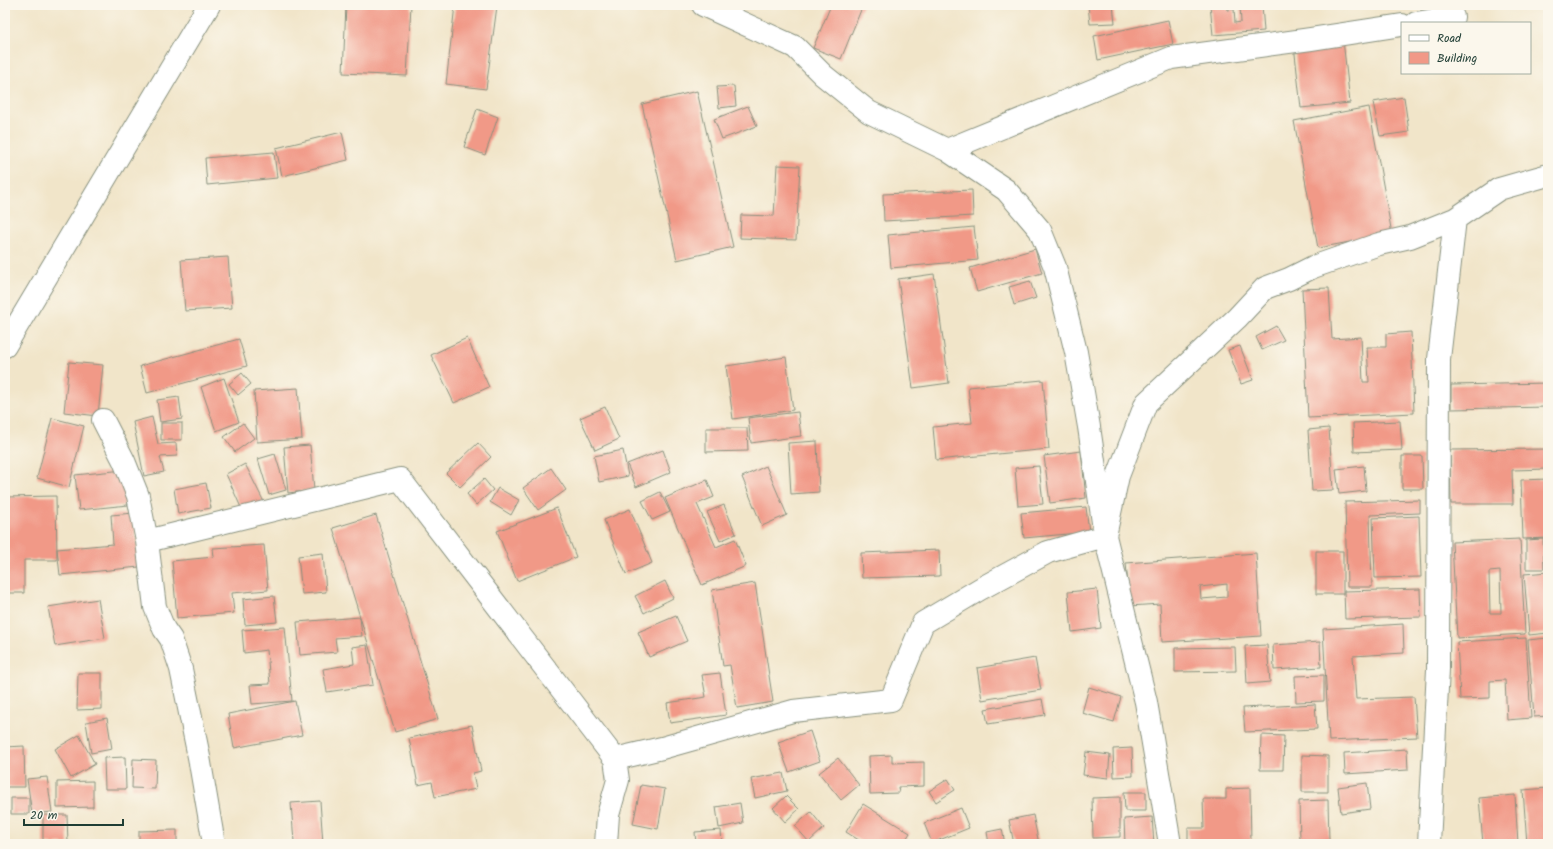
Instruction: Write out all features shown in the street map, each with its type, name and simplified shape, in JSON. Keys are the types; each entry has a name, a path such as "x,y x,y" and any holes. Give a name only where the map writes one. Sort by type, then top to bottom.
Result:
{"main road":[{"path":"5,345 209,5"},
{"path":"703,5 795,47 823,75 870,112 948,150 1006,190 1040,230 1055,267 1076,352 1105,536 1146,702 1170,844"},
{"path":"1422,22 1453,17"},
{"path":"948,150 1170,58 1401,25"},
{"path":"1105,536 1118,476 1146,403 1237,318 1265,288 1289,279 1313,267 1379,244 1410,237 1455,218 1499,189 1548,175"},
{"path":"1429,844 1438,669 1439,359 1455,218"},
{"path":"103,420 124,461 138,496 155,606 164,629 171,639 181,669 199,757 214,844"},
{"path":"146,541 400,479 615,759 618,780 608,815 606,844"},
{"path":"615,759 669,746 793,711 891,700 922,623 1048,552 1105,536"}],"building":[{"path":"346,5 411,5 407,76 343,73"},
{"path":"455,5 497,6 486,89 446,84"},
{"path":"831,5 863,5 841,59 813,48"},
{"path":"1088,5 1113,5 1115,23 1090,24"},
{"path":"1210,5 1227,5 1228,10 1234,9 1235,23 1241,22 1240,5 1262,5 1264,31 1213,35"},
{"path":"1168,20 1173,44 1098,60 1094,36"},
{"path":"1343,40 1350,103 1301,108 1294,45"},
{"path":"734,86 736,106 719,108 717,87"},
{"path":"697,91 733,247 677,260 642,104"},
{"path":"1404,97 1409,132 1380,136 1373,102"},
{"path":"748,106 757,126 722,139 714,119"},
{"path":"1369,107 1392,234 1318,248 1294,121"},
{"path":"477,109 498,117 485,155 464,147"},
{"path":"342,132 348,160 282,176 276,148"},
{"path":"274,152 277,178 207,185 205,158"},
{"path":"777,165 800,166 796,240 740,238 741,215 774,216"},
{"path":"972,190 973,216 884,221 883,194"},
{"path":"974,227 978,260 891,268 888,235"},
{"path":"1035,249 1042,273 977,292 970,268"},
{"path":"228,257 232,308 185,311 181,260"},
{"path":"934,274 949,383 913,388 898,279"},
{"path":"1030,281 1036,298 1014,305 1009,287"},
{"path":"1329,288 1332,339 1361,337 1363,382 1369,382 1367,347 1386,347 1386,334 1411,332 1414,413 1308,418 1302,289"},
{"path":"1276,326 1284,340 1262,350 1256,337"},
{"path":"467,338 489,387 454,403 431,355"},
{"path":"239,339 247,366 147,393 140,366"},
{"path":"1240,346 1253,380 1241,384 1228,350"},
{"path":"786,357 793,410 733,419 726,366"},
{"path":"69,362 103,365 98,416 64,412"},
{"path":"242,373 251,384 238,395 229,384"},
{"path":"224,378 239,422 216,431 201,387"},
{"path":"1043,380 1049,449 936,460 933,427 972,423 968,387"},
{"path":"1548,383 1548,407 1451,409 1451,385"},
{"path":"298,388 302,439 257,442 254,391"},
{"path":"179,397 182,419 160,422 157,400"},
{"path":"605,407 619,439 595,450 580,418"},
{"path":"798,412 801,436 751,443 748,418"},
{"path":"152,417 158,444 176,443 177,456 160,457 164,472 144,476 133,422"},
{"path":"52,418 84,426 69,487 37,478"},
{"path":"1400,421 1402,450 1354,452 1353,423"},
{"path":"161,423 182,423 182,440 161,440"},
{"path":"243,423 254,438 235,452 224,437"},
{"path":"706,428 747,428 748,451 706,452"},
{"path":"1329,428 1333,490 1312,491 1308,430"},
{"path":"817,441 819,492 791,494 788,443"},
{"path":"478,443 491,457 460,487 446,473"},
{"path":"310,445 314,490 288,493 284,447"},
{"path":"1548,449 1548,469 1512,470 1513,504 1451,504 1450,450"},
{"path":"623,450 628,476 599,482 594,456"},
{"path":"663,450 671,472 636,487 627,464"},
{"path":"1081,451 1086,498 1050,503 1044,456"},
{"path":"275,454 286,490 269,495 258,459"},
{"path":"1402,456 1422,456 1423,489 1402,489"},
{"path":"245,464 264,502 243,512 226,474"},
{"path":"766,466 787,515 762,526 742,477"},
{"path":"1039,466 1043,504 1018,506 1015,468"},
{"path":"1364,466 1366,491 1339,494 1336,469"},
{"path":"551,468 566,490 538,510 523,488"},
{"path":"124,470 128,505 79,510 75,475"},
{"path":"484,479 493,490 476,505 467,494"},
{"path":"1548,479 1548,538 1523,539 1521,480"},
{"path":"707,480 714,497 697,504 716,547 735,539 746,566 702,585 665,498"},
{"path":"206,483 211,508 178,514 174,489"},
{"path":"498,488 519,500 511,515 490,502"},
{"path":"660,492 670,512 652,520 642,501"},
{"path":"56,496 57,560 24,560 24,593 5,593 5,497"},
{"path":"1420,500 1420,513 1370,515 1372,587 1347,587 1345,502"},
{"path":"724,505 736,534 720,541 707,512"},
{"path":"1086,507 1089,532 1024,538 1021,513"},
{"path":"557,508 576,557 517,581 497,531"},
{"path":"630,509 652,563 626,574 604,520"},
{"path":"134,513 139,567 60,575 57,549 113,544 111,515"},
{"path":"376,515 438,719 395,732 333,528"},
{"path":"1419,516 1421,577 1375,578 1373,518"},
{"path":"1520,539 1525,634 1457,638 1452,542","holes":["1500,571 1501,613 1490,613 1489,572"]},
{"path":"1543,539 1544,569 1526,569 1526,540"},
{"path":"264,545 268,590 232,593 234,613 177,618 172,561 214,557 213,548"},
{"path":"939,550 940,576 862,578 861,553"},
{"path":"1316,551 1343,551 1343,594 1316,594"},
{"path":"323,553 326,592 302,594 298,556"},
{"path":"1256,553 1261,636 1162,642 1160,604 1130,606 1126,563","holes":["1227,584 1227,597 1201,599 1200,587"]},
{"path":"1548,572 1548,633 1529,635 1524,574"},
{"path":"665,581 673,598 644,613 635,596"},
{"path":"755,583 773,702 737,708 730,665 723,666 712,590"},
{"path":"1097,589 1101,628 1072,632 1068,592"},
{"path":"1420,589 1421,617 1345,619 1344,591"},
{"path":"274,596 277,622 245,625 243,599"},
{"path":"98,599 105,638 55,646 48,607"},
{"path":"676,616 687,641 649,657 638,632"},
{"path":"360,617 362,636 335,638 337,652 300,655 297,622"},
{"path":"1403,624 1404,653 1353,656 1356,699 1414,697 1417,737 1329,741 1323,629"},
{"path":"285,627 292,701 252,704 250,685 270,684 267,650 244,653 242,630"},
{"path":"1526,638 1531,718 1507,720 1505,680 1490,681 1490,698 1460,699 1457,642"},
{"path":"1548,638 1548,716 1534,717 1528,640"},
{"path":"1320,642 1321,667 1274,670 1273,645"},
{"path":"367,645 373,685 327,692 323,669 354,664 352,647"},
{"path":"1267,645 1270,682 1247,684 1245,646"},
{"path":"1235,647 1236,671 1175,672 1175,648"},
{"path":"1035,658 1041,690 982,700 977,668"},
{"path":"78,673 102,673 102,709 77,710"},
{"path":"720,673 726,715 670,723 667,703 706,697 702,675"},
{"path":"1324,675 1324,701 1296,702 1295,676"},
{"path":"1089,687 1121,697 1114,722 1082,713"},
{"path":"1042,699 1045,715 988,724 985,709"},
{"path":"295,701 302,735 234,748 228,714"},
{"path":"1315,704 1317,729 1245,732 1243,708"},
{"path":"107,718 112,749 91,753 86,722"},
{"path":"472,725 481,771 473,773 476,789 435,797 432,782 418,785 409,738"},
{"path":"810,731 820,761 789,772 778,742"},
{"path":"79,735 95,764 71,778 55,749"},
{"path":"1261,735 1284,736 1283,770 1260,770"},
{"path":"24,746 25,787 5,787 5,747"},
{"path":"1132,748 1133,776 1114,777 1113,749"},
{"path":"1407,749 1408,770 1345,774 1344,753"},
{"path":"1086,752 1110,755 1108,778 1083,775"},
{"path":"892,755 892,763 924,762 924,786 898,787 899,793 870,794 869,756"},
{"path":"1302,755 1328,756 1328,792 1302,792"},
{"path":"125,757 126,789 105,789 104,758"},
{"path":"838,758 859,785 841,800 819,773"},
{"path":"133,759 156,760 155,789 132,788"},
{"path":"783,773 787,791 755,798 751,779"},
{"path":"47,777 52,812 32,814 27,779"},
{"path":"948,779 955,790 936,802 929,791"},
{"path":"93,781 93,807 57,808 57,782"},
{"path":"1367,783 1370,809 1341,813 1338,787"},
{"path":"641,785 665,789 658,829 633,824"},
{"path":"1250,788 1251,844 1188,844 1188,828 1204,828 1203,799 1226,799 1226,789"},
{"path":"1548,788 1548,844 1527,844 1523,790"},
{"path":"1124,792 1146,792 1146,811 1125,811"},
{"path":"1515,795 1518,844 1483,844 1479,798"},
{"path":"786,796 799,809 785,822 773,808"},
{"path":"1120,797 1120,837 1093,838 1092,798"},
{"path":"11,798 29,798 29,814 11,814"},
{"path":"1328,800 1329,841 1300,841 1299,801"},
{"path":"320,801 323,844 285,844 294,842 291,803"},
{"path":"740,803 743,823 719,828 716,807"},
{"path":"863,804 910,833 903,844 865,844 846,832"},
{"path":"961,808 969,828 932,843 924,823"},
{"path":"811,812 824,828 809,842 795,826"},
{"path":"43,815 67,815 68,844 43,844"},
{"path":"1033,815 1039,844 1014,844 1009,820"},
{"path":"1152,817 1154,844 1125,844 1124,819"},
{"path":"1002,829 1005,844 989,844 987,832"},
{"path":"177,830 177,844 139,844 139,831"},
{"path":"721,830 722,844 696,844 695,832"}]}
